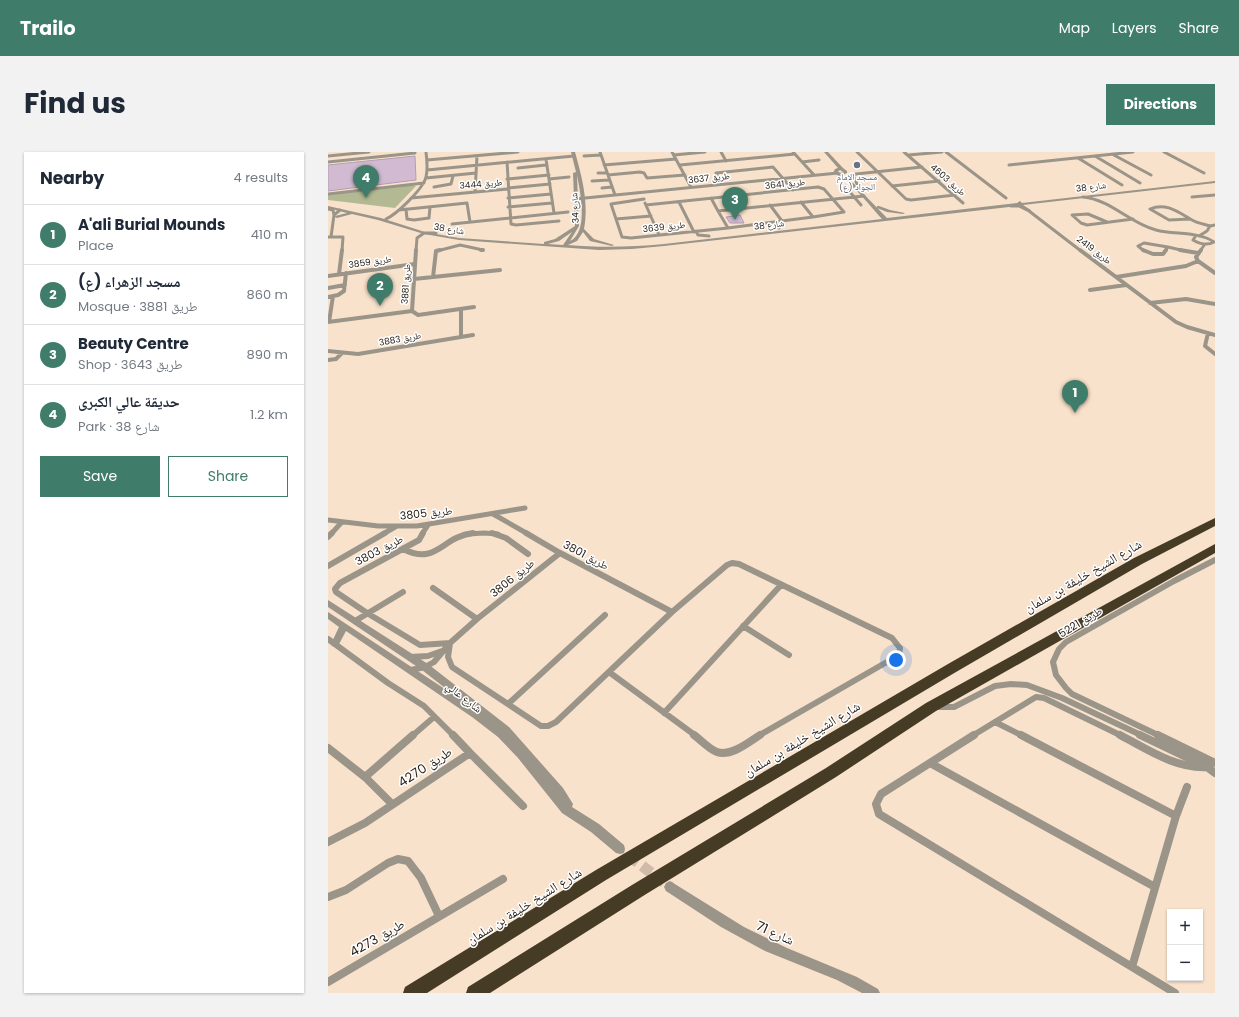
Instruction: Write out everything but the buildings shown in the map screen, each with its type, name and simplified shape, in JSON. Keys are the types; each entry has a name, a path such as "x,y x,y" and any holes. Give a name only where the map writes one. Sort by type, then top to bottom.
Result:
{"highway":[{"path":"1138,562 1215,516"},
{"name":"شارع الشيخ خليفة بن سلمان","path":"411,993 614,868 952,668 1138,562 1215,522"},
{"path":"474,993 536,956 659,877 887,737 931,707 1215,548"}],"street":[{"path":"328,156 346,153 369,152"},
{"path":"382,218 393,216 421,188 426,178 426,152"},
{"path":"427,160 518,152"},
{"path":"691,187 673,153 705,152"},
{"path":"720,152 726,160"},
{"path":"822,152 834,165 836,171 855,185 886,217"},
{"path":"826,152 844,171 864,196 876,207 904,213"},
{"path":"856,152 905,199 909,200 955,195"},
{"name":"طريق 4603","path":"904,152 963,203"},
{"path":"909,155 942,152"},
{"path":"946,152 1006,198"},
{"path":"1109,152 1151,175"},
{"path":"1009,165 1134,152"},
{"path":"1164,152 1204,173"},
{"path":"328,162 415,153"},
{"path":"584,156 601,153 615,195"},
{"path":"427,170 546,159 574,154"},
{"name":"شارع 34","path":"569,245 583,230 584,220 583,198 574,154"},
{"path":"795,154 814,175"},
{"path":"680,165 803,154"},
{"path":"475,192 477,156"},
{"path":"1095,156 1140,183"},
{"path":"596,162 604,163 676,158"},
{"path":"1078,158 1123,187"},
{"path":"546,159 554,214"},
{"path":"738,160 745,170"},
{"path":"802,162 819,160"},
{"path":"507,162 508,207 511,224 560,221"},
{"name":"شارع 34","path":"569,245 577,226 575,198 576,162"},
{"path":"518,168 546,165"},
{"path":"535,166 535,176"},
{"path":"722,184 716,173 773,167 793,190"},
{"path":"855,185 854,174 922,167"},
{"path":"836,171 844,171"},
{"name":"طريق 3637","path":"575,198 824,174 836,171"},
{"path":"598,174 643,172 649,178 685,176"},
{"path":"426,178 476,174"},
{"path":"434,187 451,184 452,176"},
{"path":"507,179 535,176 569,177"},
{"path":"592,182 610,180"},
{"name":"شارع 38","path":"329,207 382,218 426,232 459,239 531,245 612,245 709,236 861,218 886,217 904,213 1123,187 1215,180"},
{"name":"شارع 38","path":"426,232 483,239 616,249 641,248 886,217 984,208 1215,180"},
{"path":"892,186 938,181"},
{"path":"328,194 424,183"},
{"name":"طريق 3444","path":"411,198 550,184"},
{"path":"855,185 849,190 862,205"},
{"path":"532,186 533,195"},
{"path":"602,188 612,187"},
{"path":"1123,187 1096,195 1149,228 1174,235 1213,242"},
{"name":"طريق 3641","path":"646,204 820,188 824,189 843,212 840,214 813,217"},
{"path":"641,192 659,235"},
{"path":"1104,201 1104,197 1109,193"},
{"name":"طريق 3444","path":"454,204 455,194"},
{"path":"508,198 551,194"},
{"path":"1192,197 1215,195"},
{"path":"416,201 422,200 423,196"},
{"path":"718,211 832,198 864,196"},
{"path":"1028,211 1019,203 1052,196"},
{"path":"1205,196 1210,199"},
{"path":"1081,197 1091,197 1104,201"},
{"path":"711,198 728,228"},
{"name":"طريق 3639","path":"644,199 612,203 611,205 622,237 628,238 693,232 679,202"},
{"path":"801,202 813,217"},
{"path":"1028,211 1026,206 1029,202"},
{"path":"397,211 468,203 470,222"},
{"path":"508,207 552,203"},
{"path":"539,204 539,215"},
{"path":"770,205 782,221"},
{"name":"طريق 2419","path":"984,208 1017,206 1028,211 1176,322 1187,327 1215,335"},
{"path":"1190,219 1170,220 1150,209 1154,207 1167,206 1190,219 1210,226 1215,225"},
{"path":"329,207 333,210 335,217"},
{"path":"406,209 407,219 419,220 428,218 430,207"},
{"path":"874,213 876,207"},
{"path":"339,274 343,237 329,237 335,217 343,209"},
{"name":"شارع 38","path":"343,209 354,213 382,218"},
{"path":"452,224 568,212"},
{"path":"335,217 354,213"},
{"path":"1107,222 1088,214 1072,215 1079,222 1084,224 1107,222 1133,219"},
{"name":"طريق 3639","path":"616,219 651,216"},
{"path":"861,218 868,216"},
{"path":"688,238 693,232 813,217"},
{"path":"779,228 782,221"},
{"path":"546,243 557,240 577,226"},
{"path":"1196,239 1208,231 1210,226"},
{"path":"583,230 592,240 612,245"},
{"path":"1208,231 1213,242"},
{"name":"طريق 3881","path":"426,232 418,243 412,312 418,315 474,307"},
{"path":"693,232 698,235 709,236"},
{"path":"1196,239 1206,244"},
{"path":"1196,239 1199,252"},
{"path":"1213,242 1206,244 1196,257 1198,261 1215,273"},
{"path":"1168,247 1163,254 1155,255 1148,253 1138,246 1144,243 1199,252"},
{"path":"433,277 436,251 460,245 483,250"},
{"path":"1116,277 1186,266 1198,261"},
{"name":"طريق 3859","path":"328,276 415,264"},
{"path":"414,279 500,270"},
{"path":"328,297 344,291 346,273"},
{"path":"328,288 345,285"},
{"path":"1090,290 1126,285"},
{"path":"333,296 329,322 412,312"},
{"path":"1150,303 1186,299 1215,304"},
{"path":"461,309 461,337"},
{"path":"1208,333 1205,346 1215,354"},
{"name":"طريق 3883","path":"328,351 337,350 351,355 364,354 473,335"},
{"name":"طريق 3883","path":"328,360 336,359 342,353"},
{"name":"طريق 3805","path":"328,520 341,523 397,526 428,525 525,508"},
{"name":"طريق 3801","path":"493,514 560,553 672,612"},
{"path":"328,537 341,523"},
{"name":"طريق 3803","path":"367,613 336,592 336,589 340,583 422,537 428,525"},
{"name":"طريق 3803","path":"328,566 397,526"},
{"path":"403,549 416,555 423,556 438,551 453,540 460,537 484,533 504,536 528,554"},
{"name":"طريق 3806","path":"411,670 425,667 434,662 450,643 477,619 560,553"},
{"name":"طريق 5221","path":"1215,560 1174,581 1066,642 1059,648 1054,656 1053,665 1056,675 1062,685 1072,694 1215,763"},
{"path":"367,613 420,645 450,643 448,657 452,667 541,726 548,726 556,722 672,612 727,565 732,563 739,564 892,638 900,648 899,655 731,752 724,753 717,752 609,672"},
{"path":"664,713 781,585"},
{"path":"433,588 477,619"},
{"path":"355,621 403,592"},
{"name":"شارع عالي","path":"328,603 425,667 506,730 559,791 577,816"},
{"name":"شارع عالي","path":"328,615 475,714 501,734 521,755 566,809 595,828 620,849"},
{"path":"508,704 605,615"},
{"path":"344,626 331,641 388,683 424,706 470,753"},
{"path":"743,626 789,655"},
{"path":"410,657 428,656 444,650"},
{"path":"931,707 954,707 995,686 1011,684 1027,685 1062,698 1207,767 1215,773"},
{"path":"1175,993 879,814 875,805 878,797 930,763 1031,699 1041,697 1178,764 1194,768 1207,767"},
{"path":"365,776 434,717"},
{"path":"995,722 1176,816"},
{"path":"328,748 365,776 392,804"},
{"name":"طريق 4270","path":"328,842 366,823 392,804 470,753 523,806"},
{"path":"930,763 1155,887"},
{"path":"1132,967 1176,816 1187,787"},
{"path":"328,897 346,890 388,863 398,859 408,861 421,878 439,916"},
{"name":"طريق 4273","path":"328,982 503,879"},
{"name":"شارع 71","path":"670,887 724,924 753,939 843,976 874,993"}],"green space":[{"path":"412,185 416,186 395,208 328,200 328,195"}],"tunnel":[{"path":"629,856 670,887"}],"place":[{"name":"مسجد الإمام الجواد (ع)","path":"857,165"},
{"name":"حديقة عالي الكبرى","path":"366,198"},
{"name":"Beauty Centre","path":"735,220"},
{"name":"مسجد الزهراء (ع)","path":"380,306"},
{"name":"A'ali Burial Mounds","path":"1075,413"}]}
